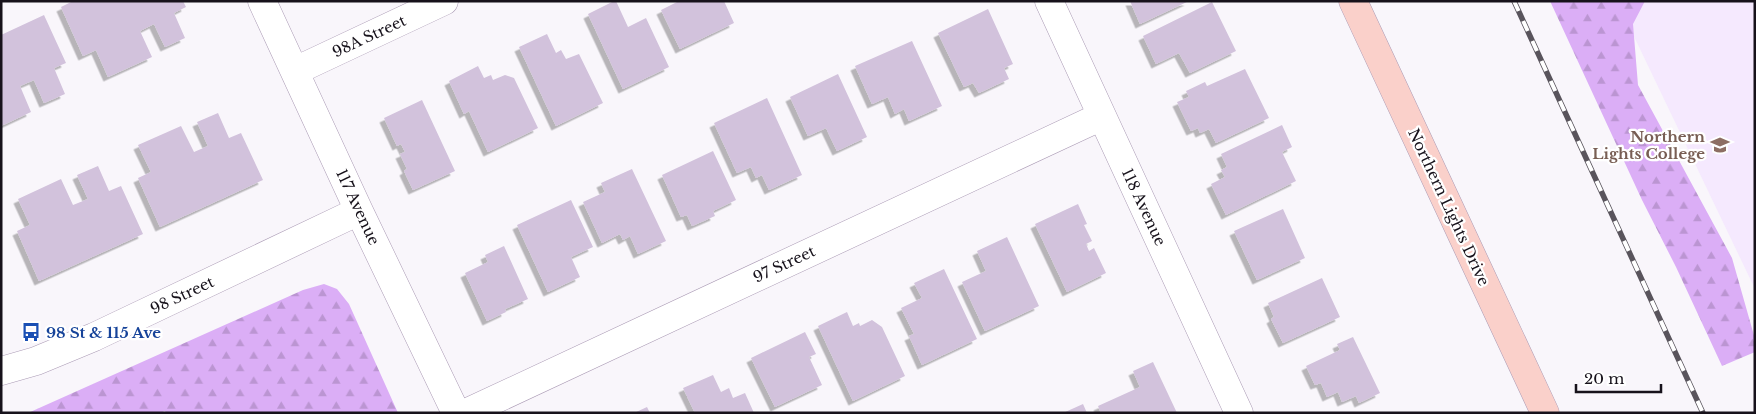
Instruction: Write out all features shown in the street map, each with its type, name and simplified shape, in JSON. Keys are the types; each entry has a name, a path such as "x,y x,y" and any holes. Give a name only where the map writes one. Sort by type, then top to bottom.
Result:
{"main road":[{"name":"Northern Lights Drive","path":"1353,1 1545,413"}],"street":[{"name":"117 Avenue","path":"262,1 456,413"},
{"name":"98A Street","path":"295,71 444,1"},
{"name":"118 Avenue","path":"1049,1 1239,413"},
{"name":"97 Street","path":"466,413 1102,116"},
{"name":"98 Street","path":"1,371 36,361 94,337 360,211"}],"shaded area":[{"name":"Northern Lights College","path":"1617,1 1755,1 1755,289"}],"green space":[{"path":"1550,1 1645,1 1633,24 1638,85 1732,258 1755,339 1755,352 1722,366 1676,267 1642,200"},
{"path":"324,284 337,289 349,304 398,413 166,413 165,411 160,413 28,413 303,290"}],"building":[{"path":"73,1 183,1 186,7 174,13 185,38 165,47 154,24 140,31 152,57 108,77 96,50 83,56 61,7"},
{"path":"616,1 628,27 646,18 669,67 623,89 588,14"},
{"path":"679,1 724,1 734,23 680,49 661,10"},
{"path":"1130,1 1189,1 1140,24"},
{"path":"1212,2 1236,51 1190,73 1179,53 1156,64 1143,36"},
{"path":"988,9 1013,64 1004,68 1009,79 979,93 973,83 964,87 938,33"},
{"path":"44,15 66,63 54,68 65,94 44,103 34,80 20,86 31,112 1,126 1,35"},
{"path":"547,34 556,53 561,50 566,59 579,54 603,103 556,126 519,47"},
{"path":"912,41 942,106 909,121 904,109 895,114 888,97 872,104 855,66"},
{"path":"478,66 484,78 491,75 493,80 505,75 514,78 538,128 488,152 469,111 464,114 449,81"},
{"path":"1245,69 1269,118 1216,143 1209,129 1200,133 1198,128 1191,131 1177,102 1189,97 1186,91 1205,82 1207,86"},
{"path":"838,74 867,137 837,151 826,128 808,136 790,97"},
{"path":"767,98 802,175 769,190 762,175 756,178 751,167 737,173 714,123"},
{"path":"422,100 455,171 413,190 404,171 407,169 400,154 405,152 401,144 397,146 384,118"},
{"path":"218,113 229,138 241,133 263,180 160,227 138,178 151,172 138,145 181,126 194,152 208,146 197,122"},
{"path":"1282,125 1292,147 1282,152 1296,181 1226,215 1211,184 1225,177 1221,170 1227,167 1221,154"},
{"path":"713,151 736,200 713,211 715,216 692,226 687,215 681,217 662,175"},
{"path":"98,166 109,191 121,186 143,234 39,281 17,231 30,225 18,199 61,179 73,205 88,199 77,175"},
{"path":"632,169 666,241 638,254 630,236 623,240 620,234 602,243 583,202 605,192 601,183"},
{"path":"571,200 593,247 571,257 580,277 548,292 517,225"},
{"path":"1078,204 1087,224 1084,225 1092,241 1086,244 1089,251 1094,248 1106,273 1067,292 1035,224"},
{"path":"1283,209 1305,258 1257,280 1234,231"},
{"path":"1007,237 1039,306 985,331 962,282 986,271 977,251"},
{"path":"504,246 528,299 505,309 506,312 487,321 465,273 488,262 485,255"},
{"path":"944,269 977,339 922,365 909,336 914,334 901,308 922,298 914,283"},
{"path":"1322,278 1340,317 1283,343 1271,319 1274,317 1268,303"},
{"path":"847,312 853,326 859,323 860,326 872,320 882,327 905,376 853,401 818,326"},
{"path":"805,332 816,354 809,357 822,385 775,407 751,358"},
{"path":"1353,337 1380,393 1359,403 1356,396 1342,402 1338,392 1327,397 1321,383 1315,385 1306,366 1340,350 1337,344"},
{"path":"1153,362 1177,413 1101,413 1098,406 1140,387 1133,371"},
{"path":"713,375 721,392 729,388 733,398 745,393 754,413 695,413 683,388"},
{"path":"1083,404 1087,413 1063,413"},
{"path":"647,407 650,413 634,413"}],"railway":[{"path":"1514,1 1703,413"}],"place":[{"name":"Northern Lights College","path":"1720,145"},
{"name":"98 St & 115 Ave","path":"31,332"}]}
